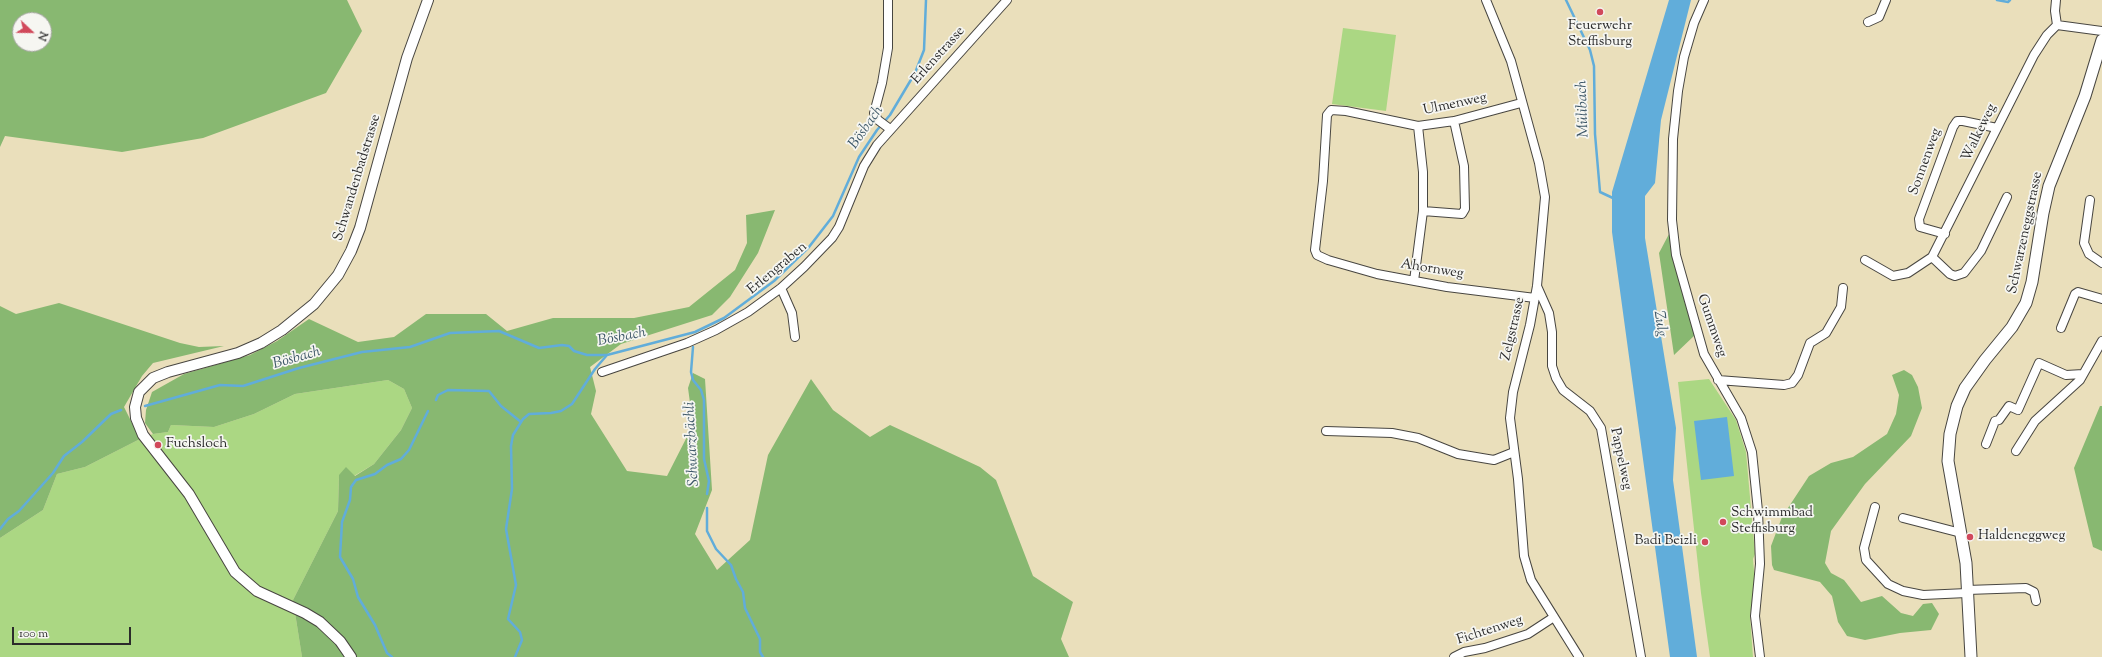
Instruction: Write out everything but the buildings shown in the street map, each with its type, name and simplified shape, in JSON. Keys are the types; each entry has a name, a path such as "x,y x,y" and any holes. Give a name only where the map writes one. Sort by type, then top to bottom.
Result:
{"main road":[{"name":"Schwarzeneggstrasse","path":"1971,657 1966,563 1948,460 1948,447 1953,418 1965,388 1985,360 2012,327 2026,303 2032,282 2043,213 2049,186 2085,96 2102,40"}],"street":[{"name":"Schwandenbadstrasse","path":"350,657 340,640 320,622 305,613 257,592 235,572 189,494 143,435 136,418 134,407 139,392 153,378 168,372 252,348 282,330 314,304 338,275 351,251 360,228 407,58 428,0"},
{"path":"887,128 875,116 874,110 882,83 888,48 888,0"},
{"name":"Erlenstrasse","path":"887,128 1007,0"},
{"name":"Zelgstrasse","path":"1486,0 1511,61 1539,163 1545,197 1537,286 1510,418 1524,556 1531,580 1579,657"},
{"name":"Gummweg","path":"1704,0 1694,23 1684,57 1678,91 1673,139 1672,220 1676,255 1704,354 1741,418 1752,452 1758,511 1760,564 1755,616 1760,657"},
{"path":"1868,22 1879,17 1886,0"},
{"path":"2056,0 2055,11 2057,25 2102,31"},
{"name":"Walkeweg","path":"1865,260 1893,276 1908,273 1932,257 1945,234 2034,55 2047,34 2057,25"},
{"name":"Ulmenweg","path":"1328,260 1317,255 1315,250 1323,181 1327,115 1331,110 1346,111 1418,126 1454,121 1522,103"},
{"path":"1423,211 1462,214 1465,209 1464,166 1454,121"},
{"name":"Sonnenweg","path":"1945,234 1920,227 1919,219 1953,127 1957,121 1963,121 1997,128"},
{"path":"1414,281 1423,211 1423,172 1418,126"},
{"name":"Erlengraben","path":"602,372 687,343 716,330 748,312 781,288 832,238 845,216 870,154 887,128"},
{"path":"1932,257 1950,274 1955,276 1964,273 1981,251 2007,197"},
{"path":"2090,200 2084,243 2089,254 2102,263"},
{"name":"Ahornweg","path":"1328,260 1377,274 1414,281 1535,298"},
{"name":"Pappelweg","path":"1537,286 1549,313 1551,326 1552,366 1556,378 1563,390 1590,411 1602,428 1641,657"},
{"path":"781,288 792,313 795,337"},
{"path":"1718,380 1784,385 1792,383 1798,375 1810,343 1826,332 1840,307 1843,288"},
{"path":"2061,328 2075,294 2078,292 2102,299"},
{"path":"2016,452 2036,421 2080,380 2102,341"},
{"path":"1986,444 1995,421 1999,420 2009,406 2018,410 2039,363 2066,375 2083,374"},
{"path":"1326,431 1392,433 1418,438 1458,454 1494,460 1514,452"},
{"path":"1875,507 1864,548 1866,560 1888,584 1903,591 1923,595 2026,588 2034,592 2036,601"},
{"path":"1903,518 1961,533"},
{"name":"Fichtenweg","path":"1454,657 1464,652 1485,648 1528,634 1554,616"}],"green space":[{"path":"0,0 347,0 362,31 326,93 203,138 122,152 5,136 0,147"},
{"path":"1343,28 1396,35 1386,111 1332,104"},
{"path":"775,210 758,253 730,297 712,315 621,344 590,367 596,391 591,414 627,471 667,476 693,425 688,388 693,373 705,379 712,490 695,534 717,570 750,540 768,455 811,379 833,410 870,437 890,425 980,467 996,480 1033,576 1073,602 1061,639 1069,657 302,657 293,600 338,511 339,475 346,467 355,476 374,464 401,430 412,408 404,389 388,380 295,394 254,414 214,427 171,425 168,432 153,434 145,423 146,410 152,392 184,374 250,355 277,341 309,319 358,342 394,337 426,314 486,314 507,331 553,318 634,318 689,307 735,270 747,243 746,215"},
{"path":"1669,234 1695,335 1674,355 1659,253"},
{"path":"59,303 180,343 199,347 224,346 153,363 142,376 124,407 140,439 85,467 57,474 43,510 0,538 0,306 16,314"},
{"path":"1904,370 1912,375 1918,387 1922,408 1911,436 1865,484 1831,531 1825,563 1831,573 1844,580 1861,602 1882,596 1901,613 1913,616 1923,604 1932,603 1939,614 1931,630 1900,633 1865,640 1847,636 1838,622 1832,596 1820,582 1774,570 1772,565 1771,546 1782,517 1809,476 1831,463 1853,457 1887,434 1896,414 1899,395 1892,375"},
{"name":"Schwimmbad Steffisburg","path":"1709,379 1736,420 1746,452 1755,554 1753,559 1755,583 1750,616 1753,657 1710,657 1701,593 1678,382"},
{"path":"388,380 404,389 412,408 401,430 374,464 354,476 339,475 338,511 293,600 302,657 0,657 0,538 43,510 57,474 85,467 153,434 168,432 171,425 214,427 254,414 295,394"},
{"path":"2100,406 2102,406 2102,551 2093,547 2074,468"}],"water":[{"name":"Zulg","path":"1669,0 1691,0 1661,120 1655,183 1645,196 1645,238 1676,428 1673,480 1697,657 1670,657 1612,232 1612,192"},
{"path":"1727,417 1734,476 1701,480 1694,421"}],"waterway":[{"name":"Bösbach","path":"145,406 220,385 243,386 299,368 362,352 410,347 450,333 499,331 539,348 562,345 569,346 574,351 587,355 607,355 695,332 724,318 774,281 809,247 833,216 859,157 877,130 890,115 915,73 924,50 926,0"},
{"name":"Mülibach","path":"1566,0 1590,50 1594,66 1595,134 1600,192 1615,199"},
{"path":"1997,0 2008,2 2010,0"},
{"name":"Schwarzbächli","path":"693,347 691,372 693,380 701,390 704,400 704,459 709,481 707,494"},
{"path":"515,657 522,640 520,632 508,619 516,585 506,529 512,489 511,446 513,435 523,419 529,414 561,411 572,404 595,369 607,355"},
{"path":"436,400 438,395 448,390 489,391 501,406 521,422"},
{"name":"Bösbach","path":"0,529 8,519 19,511 53,473 64,456 82,442 111,414 121,410"},
{"path":"392,657 387,653 375,625 358,597 353,579 340,557 342,522 350,500 351,487 356,480 375,474 387,465 401,459 409,450 428,411"},
{"name":"Schwarzbächli","path":"707,508 707,531 716,549 731,565 743,592 745,608 760,639 760,652 763,657"}],"place":[{"name":"Feuerwehr Steffisburg","path":"1600,12"},
{"name":"Fuchsloch","path":"158,445"},
{"name":"Schwimmbad Steffisburg","path":"1723,522"},
{"name":"Haldeneggweg","path":"1970,537"},
{"name":"Badi Beizli","path":"1705,542"}]}
